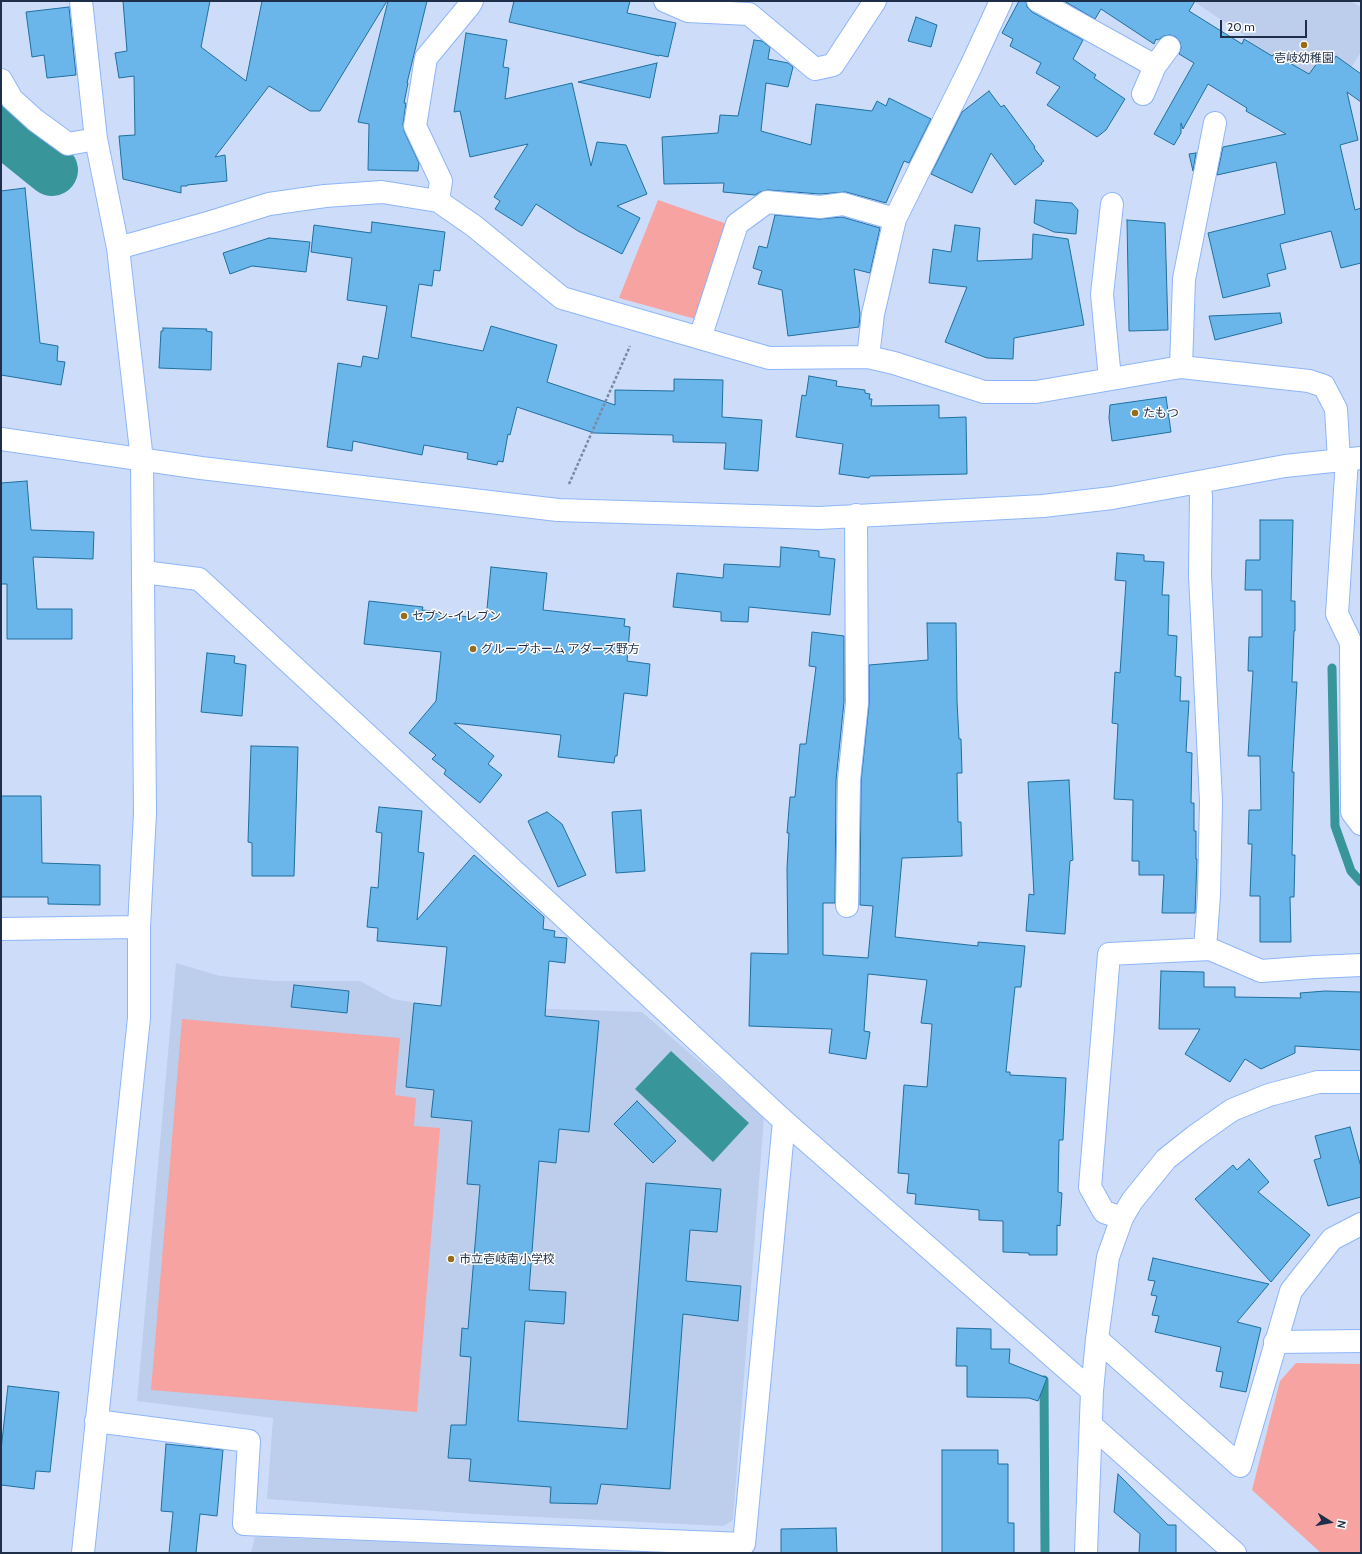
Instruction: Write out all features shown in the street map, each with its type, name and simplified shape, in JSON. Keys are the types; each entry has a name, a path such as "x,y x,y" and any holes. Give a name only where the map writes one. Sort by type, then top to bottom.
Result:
{"street":[{"path":"81,1 96,140 118,248 142,460 145,813 139,927 138,1018 83,1553"},
{"path":"438,201 442,181 415,126 426,58 472,1"},
{"path":"665,1 688,12 749,14 815,69 833,65 875,1"},
{"path":"868,358 873,314 895,219 971,66 1001,1"},
{"path":"1038,1 1155,66"},
{"path":"1143,94 1155,66 1169,46"},
{"path":"1,80 7,97 68,144 96,140"},
{"path":"1181,367 1184,279 1215,122"},
{"path":"118,248 269,204 325,196 382,192 438,201 474,226 562,298 769,358 868,358 894,363 984,392 1036,392 1181,367 1309,381 1324,386 1336,409 1349,459 1337,614 1351,643 1352,812 1361,824"},
{"path":"700,338 737,224 767,202 820,207 842,204 895,219"},
{"path":"1110,379 1102,294 1112,204"},
{"path":"1,439 201,468 558,510 819,518 1043,506 1112,498 1285,466 1349,459"},
{"path":"1199,482 1201,496 1200,575 1211,802 1209,895 1205,949"},
{"path":"847,906 849,780 857,703 856,515"},
{"path":"143,572 199,579 784,1121 1092,1391"},
{"path":"1,929 139,927"},
{"path":"1122,1218 1104,1212 1090,1186 1108,954 1210,949 1261,970 1361,966"},
{"path":"1086,1553 1092,1426 1092,1391 1097,1339 1108,1257 1122,1218 1132,1201 1166,1159 1194,1136 1232,1110 1268,1095 1318,1082 1361,1082"},
{"path":"96,1421 249,1441 244,1524 744,1544 784,1121"},
{"path":"1097,1339 1240,1466 1290,1291 1332,1239 1361,1224"},
{"path":"1275,1342 1361,1341"},
{"path":"1092,1426 1235,1553"}],"path":[{"path":"558,510 641,322"}],"shaded area":[{"name":"壱岐幼稚園","path":"1193,1 1350,1 1361,7 1361,52 1332,98 1246,55 1249,38"},
{"path":"658,200 730,225 699,320 619,298"},
{"name":"市立壱岐南小学校","path":"176,963 220,976 275,981 360,981 393,999 429,1005 642,1012 764,1117 733,1520 724,1526 475,1514 267,1499 273,1418 137,1401"},
{"path":"182,1019 400,1038 395,1095 416,1098 414,1126 440,1128 417,1412 151,1390"},
{"path":"671,1051 749,1123 713,1162 635,1089"},
{"path":"1296,1363 1361,1364 1361,1553 1321,1553 1252,1490 1280,1381"},
{"path":"255,1537 700,1553 251,1553"}],"building":[{"path":"123,1 210,1 201,47 246,81 262,1 387,1 320,111 310,111 269,86 215,157 225,155 227,181 181,186 181,193 123,179 119,136 135,135 134,76 119,78 115,53 127,51"},
{"path":"388,1 427,1 407,83 404,103 406,103 403,124 404,131 419,163 418,171 368,170 369,124 358,122"},
{"path":"514,1 630,1 627,13 676,23 668,57 509,22"},
{"path":"1019,1 1026,1 1027,7 1032,12 1083,40 1073,59 1096,75 1094,78 1125,99 1106,130 1097,137 1047,105 1060,87 1036,73 1041,63 1010,46 1013,39 1002,33"},
{"path":"1064,1 1195,1 1189,11 1242,44 1244,39 1272,56 1274,54 1309,74 1324,54 1333,60 1336,56 1361,74 1361,102 1347,92 1358,140 1340,145 1355,210 1361,208 1361,263 1341,268 1331,231 1280,244 1286,269 1267,274 1270,286 1223,298 1208,233 1285,214 1276,162 1217,175 1223,147 1286,134 1246,111 1247,108 1208,84 1183,129 1181,123 1181,133 1174,145 1154,134 1194,63 1179,54 1181,48 1180,42 1176,37 1170,35 1164,36 1158,40 1156,39 1154,44 1101,9 1095,19"},
{"path":"69,7 76,75 47,78 44,55 32,57 26,12"},
{"path":"916,17 937,25 931,47 908,41"},
{"path":"466,33 507,40 503,67 509,68 505,99 572,83 591,166 597,142 626,145 647,194 617,206 640,218 622,254 578,231 536,204 522,226 495,209 500,201 494,197 528,144 470,157 460,111 454,112"},
{"path":"754,40 762,41 770,47 768,59 788,63 793,67 788,87 766,83 761,131 811,145 816,104 872,111 877,101 886,106 889,98 931,119 909,163 904,161 886,203 846,192 820,194 768,190 755,195 723,192 724,183 664,184 662,137 718,133 720,115 738,116"},
{"path":"657,63 650,98 578,82"},
{"path":"989,91 1001,107 1004,105 1044,161 1015,185 991,153 972,193 931,174 962,112"},
{"path":"1196,153 1193,171 1189,154"},
{"path":"25,188 40,343 58,346 57,361 65,362 61,385 1,375 1,191"},
{"path":"1036,200 1072,203 1078,210 1076,234 1054,232 1034,223"},
{"path":"775,215 819,219 842,217 880,228 870,273 854,269 860,314 859,327 788,336 782,290 758,284 762,271 753,268 759,246 767,248"},
{"path":"1127,220 1165,223 1168,330 1129,331"},
{"path":"372,222 445,232 440,271 434,270 432,286 419,284 411,337 483,351 491,326 557,345 547,382 615,405 615,390 674,391 674,379 723,380 722,417 762,420 758,471 724,469 726,443 673,442 673,435 594,433 517,407 510,435 508,434 503,462 498,461 497,465 467,459 468,453 424,445 422,455 353,441 352,451 327,447 338,363 361,367 363,356 378,359 387,306 347,300 352,258 311,252 314,225 371,233"},
{"path":"955,225 980,228 977,261 1032,259 1033,234 1068,239 1084,325 1014,338 1013,359 987,358 945,342 967,287 929,283 933,249 951,252"},
{"path":"269,238 310,242 306,272 252,266 230,274 223,253"},
{"path":"1280,313 1282,323 1215,340 1209,316"},
{"path":"163,328 207,329 206,331 212,332 211,370 159,368 161,331 163,331"},
{"path":"809,376 837,381 836,386 865,390 865,393 870,394 869,399 872,399 871,406 939,405 939,418 966,417 967,474 870,476 869,478 839,474 843,444 796,437 802,395 806,396"},
{"path":"1166,397 1171,432 1112,441 1109,418 1110,405"},
{"path":"27,481 31,530 94,532 93,559 33,557 37,609 72,609 72,639 7,639 7,584 1,584 1,483"},
{"path":"1260,520 1293,520 1291,601 1295,601 1295,631 1292,682 1297,682 1292,772 1294,772 1292,855 1295,855 1294,897 1290,897 1291,942 1260,942 1260,896 1250,896 1252,844 1248,844 1249,810 1261,810 1260,756 1248,756 1253,671 1248,671 1249,637 1262,637 1262,590 1245,590 1246,560 1260,560"},
{"path":"781,547 819,551 819,557 835,559 830,615 749,607 748,622 721,621 721,612 673,607 677,573 723,578 724,564 780,567"},
{"path":"1117,553 1144,555 1144,561 1164,562 1162,595 1169,595 1168,635 1177,636 1175,676 1181,677 1180,701 1189,701 1186,752 1192,753 1191,803 1194,803 1194,831 1196,831 1197,859 1195,913 1162,913 1164,875 1139,875 1139,861 1132,861 1133,800 1114,799 1118,724 1112,723 1115,672 1120,673 1126,581 1115,580"},
{"path":"491,567 547,573 543,610 625,619 624,626 630,627 627,661 650,664 647,696 624,693 617,756 615,756 614,763 558,757 561,735 454,723 494,756 488,764 502,775 480,803 444,774 446,770 432,759 436,755 409,733 436,701 441,652 364,644 369,601 423,607 422,610 434,611 433,613 486,619"},
{"path":"927,623 956,623 957,701 959,739 961,739 962,773 957,773 958,822 961,822 962,856 902,858 895,937 978,946 978,942 1025,946 1021,987 1015,987 1006,1072 1010,1072 1010,1075 1066,1078 1063,1140 1059,1140 1058,1192 1062,1193 1060,1226 1057,1225 1057,1255 1029,1255 1029,1253 1003,1252 1003,1221 979,1220 979,1210 915,1204 916,1194 907,1193 909,1174 898,1173 904,1085 927,1087 932,1024 921,1023 927,980 868,974 864,1031 870,1032 866,1059 829,1053 832,1029 749,1026 751,953 788,954 787,868 789,833 787,833 790,797 795,797 800,744 806,744 816,667 809,666 812,632 844,636 844,702 836,780 835,903 823,903 823,955 868,958 873,906 860,905 861,781 869,704 869,665 928,660"},
{"path":"207,653 235,656 234,663 246,665 242,716 201,712"},
{"path":"251,746 298,747 294,876 252,876 252,843 248,842"},
{"path":"1069,780 1073,860 1070,861 1065,934 1026,931 1029,894 1034,895 1028,782"},
{"path":"1,796 41,796 42,863 100,865 100,905 48,904 48,897 1,897"},
{"path":"379,807 422,811 418,852 424,853 417,920 474,855 544,917 543,929 555,931 554,937 567,938 565,963 549,961 545,1016 599,1021 589,1132 559,1129 556,1163 539,1161 529,1290 566,1292 564,1324 525,1321 518,1421 627,1429 646,1183 721,1189 717,1232 690,1230 686,1281 741,1286 738,1321 683,1314 670,1489 601,1484 597,1504 550,1503 551,1487 469,1481 471,1459 448,1458 451,1425 466,1425 471,1357 460,1356 462,1328 468,1329 480,1185 467,1184 472,1121 431,1117 434,1090 406,1087 414,1003 441,1006 447,947 377,941 378,928 367,927 371,887 378,888 382,833 376,832"},
{"path":"641,810 645,871 616,873 612,812"},
{"path":"547,812 562,824 586,875 558,887 528,821"},
{"path":"1161,971 1204,972 1204,987 1235,987 1235,997 1301,998 1300,993 1325,991 1361,992 1361,1050 1295,1046 1295,1053 1261,1069 1245,1059 1230,1082 1185,1054 1200,1029 1159,1029"},
{"path":"294,985 349,991 347,1013 291,1007"},
{"path":"637,1101 676,1141 653,1163 614,1124"},
{"path":"1350,1127 1361,1167 1361,1197 1328,1206 1314,1160 1321,1158 1315,1136"},
{"path":"1249,1159 1269,1182 1258,1192 1310,1235 1271,1282 1195,1199 1233,1165 1237,1170"},
{"path":"1153,1258 1269,1284 1237,1322 1261,1328 1246,1392 1220,1387 1223,1372 1216,1371 1221,1347 1155,1332 1159,1316 1152,1315 1157,1296 1151,1295 1155,1281 1148,1280"},
{"path":"957,1328 991,1329 991,1349 1010,1349 1009,1363 1047,1378 1038,1401 1029,1398 967,1397 967,1366 956,1366"},
{"path":"8,1386 59,1392 50,1472 36,1471 34,1489 1,1485 1,1450"},
{"path":"166,1444 223,1450 217,1516 200,1514 196,1553 169,1553 173,1512 161,1511"},
{"path":"942,1450 998,1450 998,1464 1008,1464 1008,1523 1014,1523 1014,1553 942,1553"},
{"path":"1118,1474 1168,1525 1176,1525 1176,1553 1139,1553 1140,1534 1114,1512"},
{"path":"836,1528 837,1553 781,1553 781,1529"}],"waterway":[{"path":"1,129 52,170"},
{"path":"1332,668 1335,826 1351,871 1361,882"},
{"path":"1044,1380 1045,1553"}],"place":[{"name":"壱岐幼稚園","path":"1304,45"},
{"name":"たもつ","path":"1135,413"},
{"name":"セブン-イレブン","path":"404,616"},
{"name":"グループホーム アダーズ野方","path":"473,649"},
{"name":"市立壱岐南小学校","path":"451,1259"}]}
